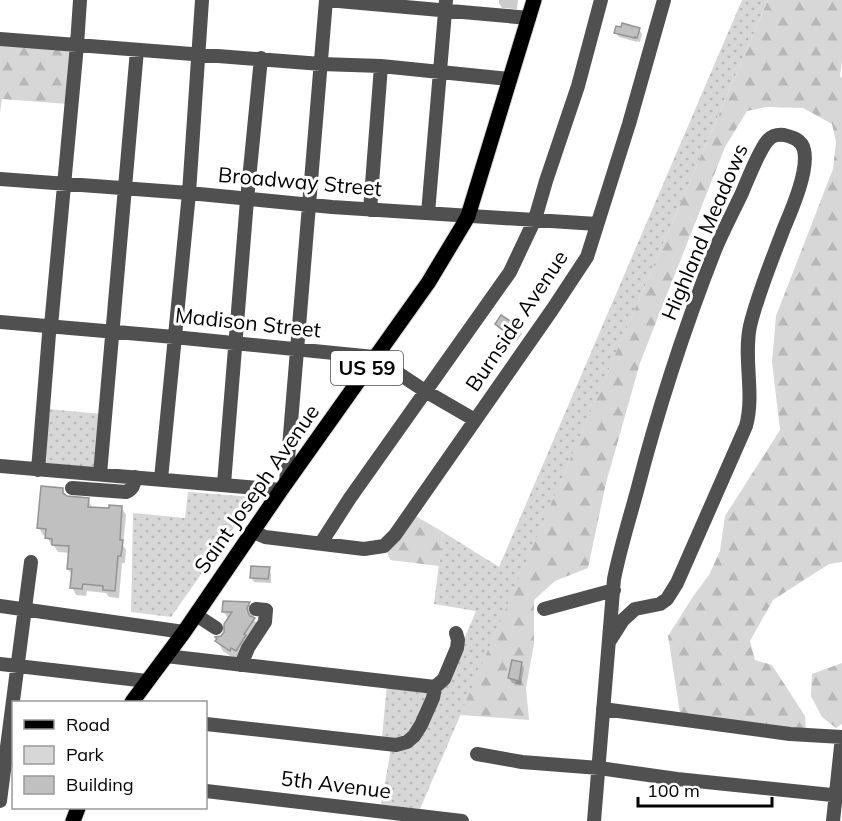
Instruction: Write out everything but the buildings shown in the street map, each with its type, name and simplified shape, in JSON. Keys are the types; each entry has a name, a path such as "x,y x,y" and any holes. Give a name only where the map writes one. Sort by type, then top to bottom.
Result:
{"main road":[{"name":"Saint Joseph Avenue","path":"133,701 184,632 252,531 428,283 468,216 534,0"}],"street":[{"path":"38,470 80,0"},
{"path":"161,479 189,194 202,0"},
{"path":"0,466 224,484 284,486 327,0 445,5 529,18"},
{"path":"321,543 350,498 510,272 535,219 578,86 601,0"},
{"name":"Burnside Avenue","path":"252,531 265,537 364,549 378,548 387,544 587,257 629,124 664,0"},
{"path":"428,213 445,5"},
{"path":"0,39 321,64 381,66 509,79"},
{"path":"100,474 137,50"},
{"path":"224,484 261,58"},
{"path":"370,210 381,66"},
{"name":"Highland Meadows","path":"777,134 794,137 804,149 802,179 764,281 750,326 749,409 746,426 677,583 667,599 660,604 635,609 623,620 609,642 614,579 621,548 655,421 685,332 716,249 767,141 777,134"},
{"name":"Broadway Street","path":"0,178 370,210 597,224"},
{"name":"Madison Street","path":"0,322 236,342 374,357 425,391 475,420"},
{"path":"72,488 126,492 131,490 135,477"},
{"path":"0,801 8,723 18,666 31,562"},
{"path":"544,609 614,590"},
{"path":"0,606 184,632"},
{"path":"241,664 248,648 265,622 267,610 255,609"},
{"path":"196,615 216,628"},
{"path":"207,724 396,745 407,742 421,725 433,698 435,687 444,679 457,648 456,633"},
{"path":"594,821 609,642"},
{"path":"166,656 435,687"},
{"path":"0,664 147,681"},
{"path":"603,709 790,734 842,737 839,796 833,821"},
{"path":"477,754 522,762 599,768 677,779 839,796"},
{"name":"5th Avenue","path":"207,791 462,821"}],"green space":[{"path":"742,0 768,0 420,809 381,804 391,749 422,731 476,611 434,604 443,532 499,567"},
{"path":"768,0 842,0 840,76 842,78 842,562 829,564 773,600 750,641 755,660 772,665 805,716 806,731 680,713 668,636 709,575 720,551 725,516 780,430 772,362 776,316 833,169 836,142 832,124 803,108 767,107 747,111 725,147 640,363 606,483 588,568 555,581 534,600 534,644 526,688 529,720 460,715"},
{"path":"0,36 80,43 67,104 2,99 0,112"},
{"path":"48,409 102,414 98,468 45,463"},
{"path":"188,492 253,497 252,502 171,617 131,612 133,513 185,518"},
{"path":"414,515 443,532 439,566 390,560 387,552"},
{"path":"842,663 842,724 836,728 822,717 811,696 812,674"},
{"path":"387,683 426,692 428,697 410,733 398,740 382,738"}]}
